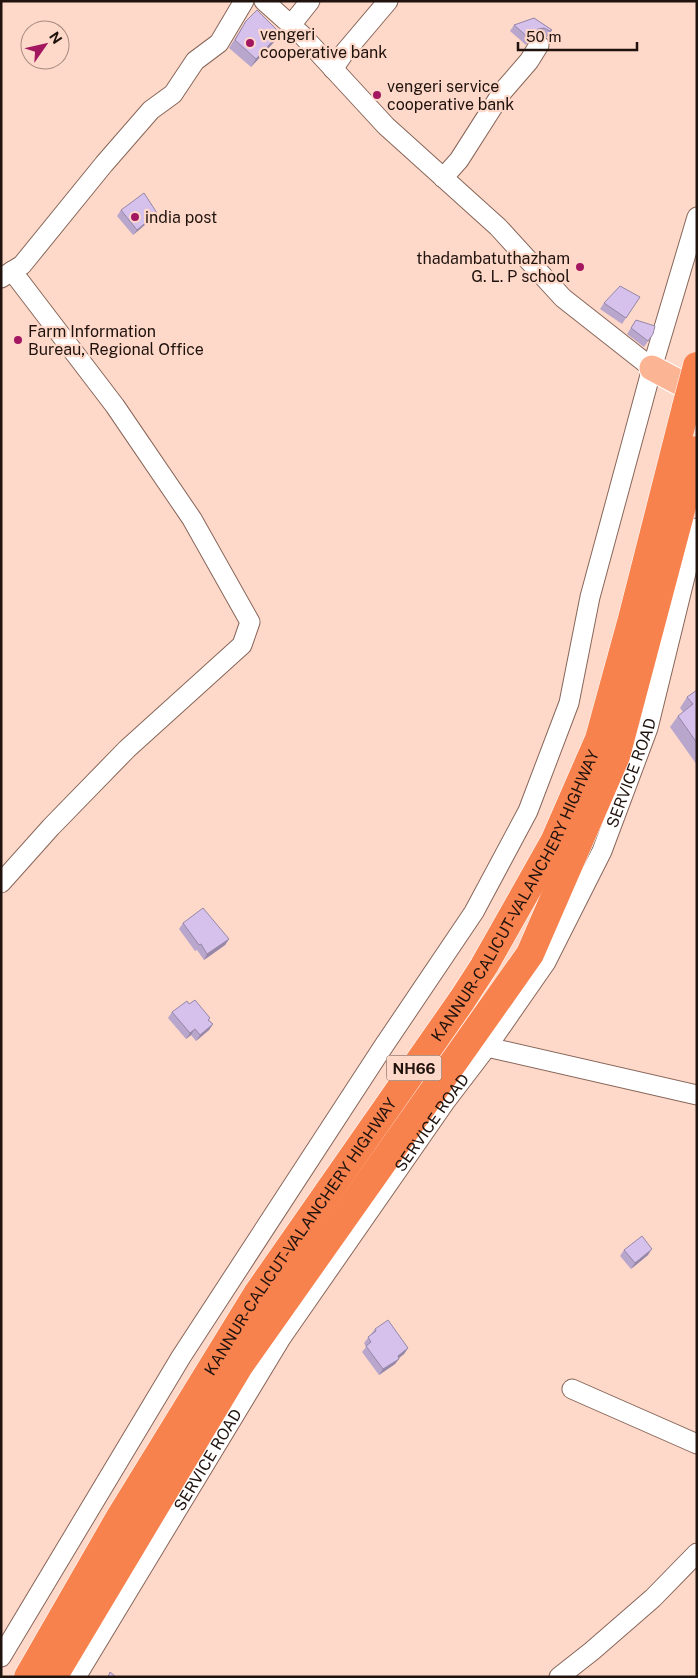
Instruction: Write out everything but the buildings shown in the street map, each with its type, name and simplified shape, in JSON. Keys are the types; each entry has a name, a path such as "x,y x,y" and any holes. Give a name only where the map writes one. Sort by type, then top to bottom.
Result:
{"highway":[{"name":"KANNUR-CALICUT-VALANCHERY HIGHWAY","path":"28,1677 120,1517 257,1294 484,966 554,842 599,739 691,400 697,366"},
{"name":"NH66","path":"53,1677 239,1366 530,954 616,756 697,450"}],"main road":[{"path":"652,368 691,400"}],"street":[{"path":"1,883 51,827 128,749 242,646 250,622 192,519 115,406 7,275 22,265 104,164 151,110 173,94 195,61 220,43 244,1"},
{"path":"264,1 333,69 386,126 498,227 563,298 652,368"},
{"path":"292,27 295,20 310,1"},
{"path":"333,69 344,53 388,1"},
{"path":"443,178 459,160 503,91 529,61 539,45"},
{"path":"1,1657 181,1357 382,1047 474,912 528,811 569,703 590,597 652,368 697,217"},
{"name":"SERVICE ROAD","path":"76,1677 281,1338 445,1102 487,1047 546,962 602,851 648,728 697,528"},
{"path":"487,1047 697,1096"},
{"path":"572,1389 697,1444"},
{"path":"559,1677 653,1598 697,1552"}],"place":[{"name":"vengeri cooperative bank","path":"250,43"},
{"name":"vengeri service cooperative bank","path":"377,95"},
{"name":"india post","path":"135,217"},
{"name":"thadambatuthazham G. L. P school","path":"580,267"},
{"name":"Farm Information Bureau, Regional Office","path":"18,340"}]}
